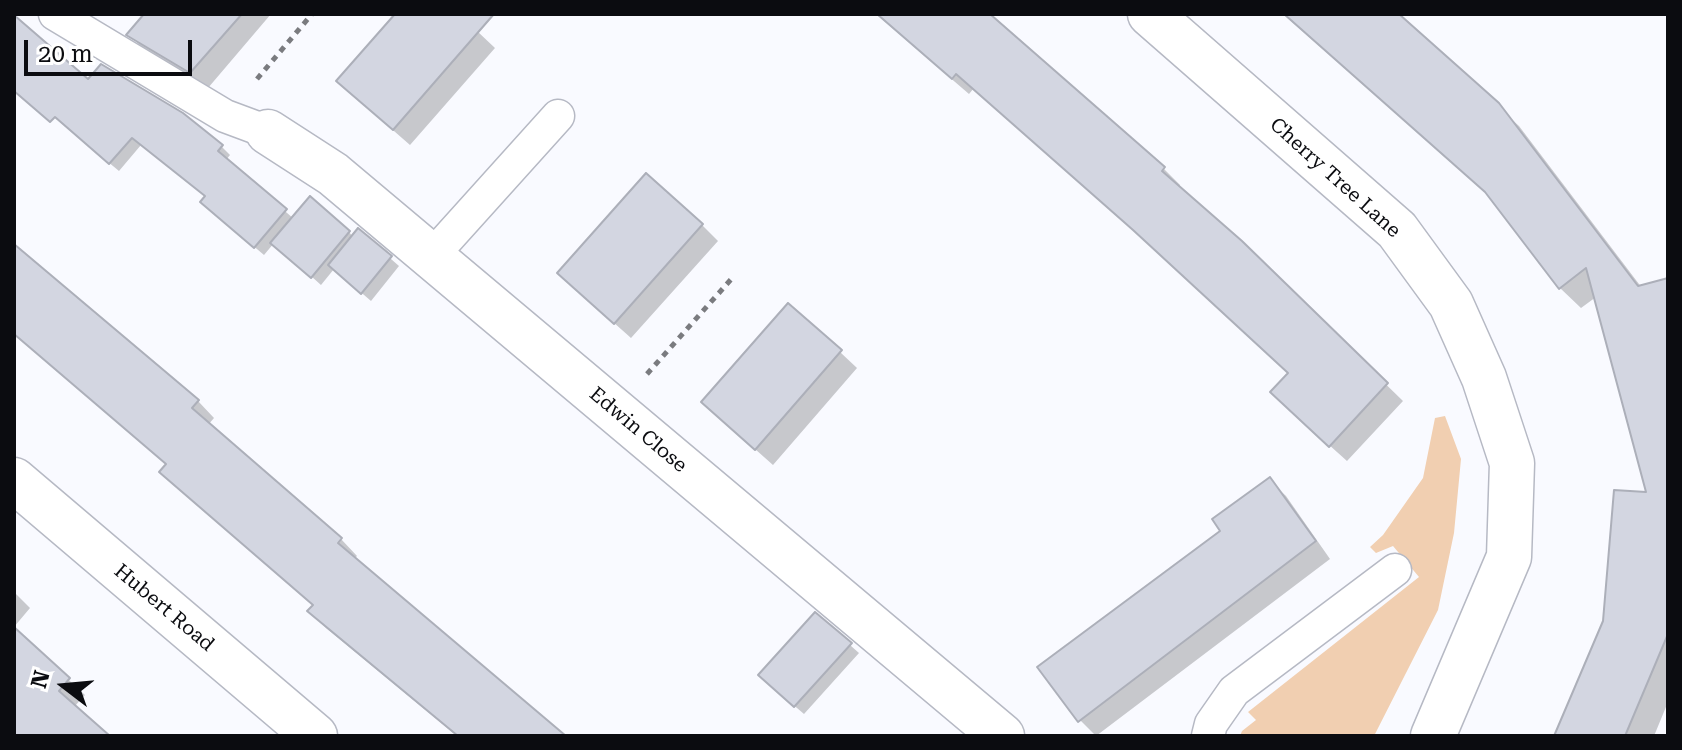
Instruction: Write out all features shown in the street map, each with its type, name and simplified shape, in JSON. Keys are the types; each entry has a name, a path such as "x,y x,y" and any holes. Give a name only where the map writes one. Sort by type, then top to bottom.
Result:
{"street":[{"name":"Cherry Tree Lane","path":"1150,14 1397,230 1451,304 1484,378 1512,463 1509,557 1433,736"},
{"name":"Edwin Close","path":"268,132 333,174 1002,736"},
{"name":"Hubert Road","path":"14,480 315,736"}],"lane":[{"path":"55,14 225,116 268,132"},
{"path":"431,257 558,116"},
{"path":"1208,736 1211,724 1234,691 1395,570"}],"path":[{"path":"225,116 312,14"},
{"path":"614,410 734,276"}],"shaded area":[{"path":"1445,416 1461,459 1454,533 1438,610 1374,736 1240,736 1256,720 1248,712 1419,577 1393,546 1376,553 1370,547 1383,535 1423,478 1435,418"}],"building":[{"path":"144,14 242,14 190,73 126,35"},
{"path":"395,14 494,14 393,130 336,81"},
{"path":"877,14 990,14 1165,167 1162,171 1242,241 1388,383 1329,447 1270,392 1288,373 1133,230 956,74 952,79"},
{"path":"1284,14 1399,14 1499,103 1638,286 1668,278 1668,634 1625,736 1554,736 1603,621 1614,490 1646,492 1586,268 1559,289 1485,192"},
{"path":"14,15 88,79 101,64 183,113 223,145 218,151 287,209 254,248 200,202 205,196 132,138 109,164 55,117 50,122 14,91"},
{"path":"646,173 703,224 614,324 557,273"},
{"path":"310,196 350,231 311,278 270,243"},
{"path":"358,228 392,256 361,294 328,265"},
{"path":"14,244 199,400 192,408 342,538 338,543 566,736 458,736 307,611 313,605 159,472 166,464 14,334"},
{"path":"788,303 842,350 755,450 701,402"},
{"path":"1270,477 1316,541 1078,722 1037,667 1220,531 1212,519"},
{"path":"815,612 852,643 794,707 758,675"},
{"path":"14,627 70,678 59,691 110,736 14,736"}]}
